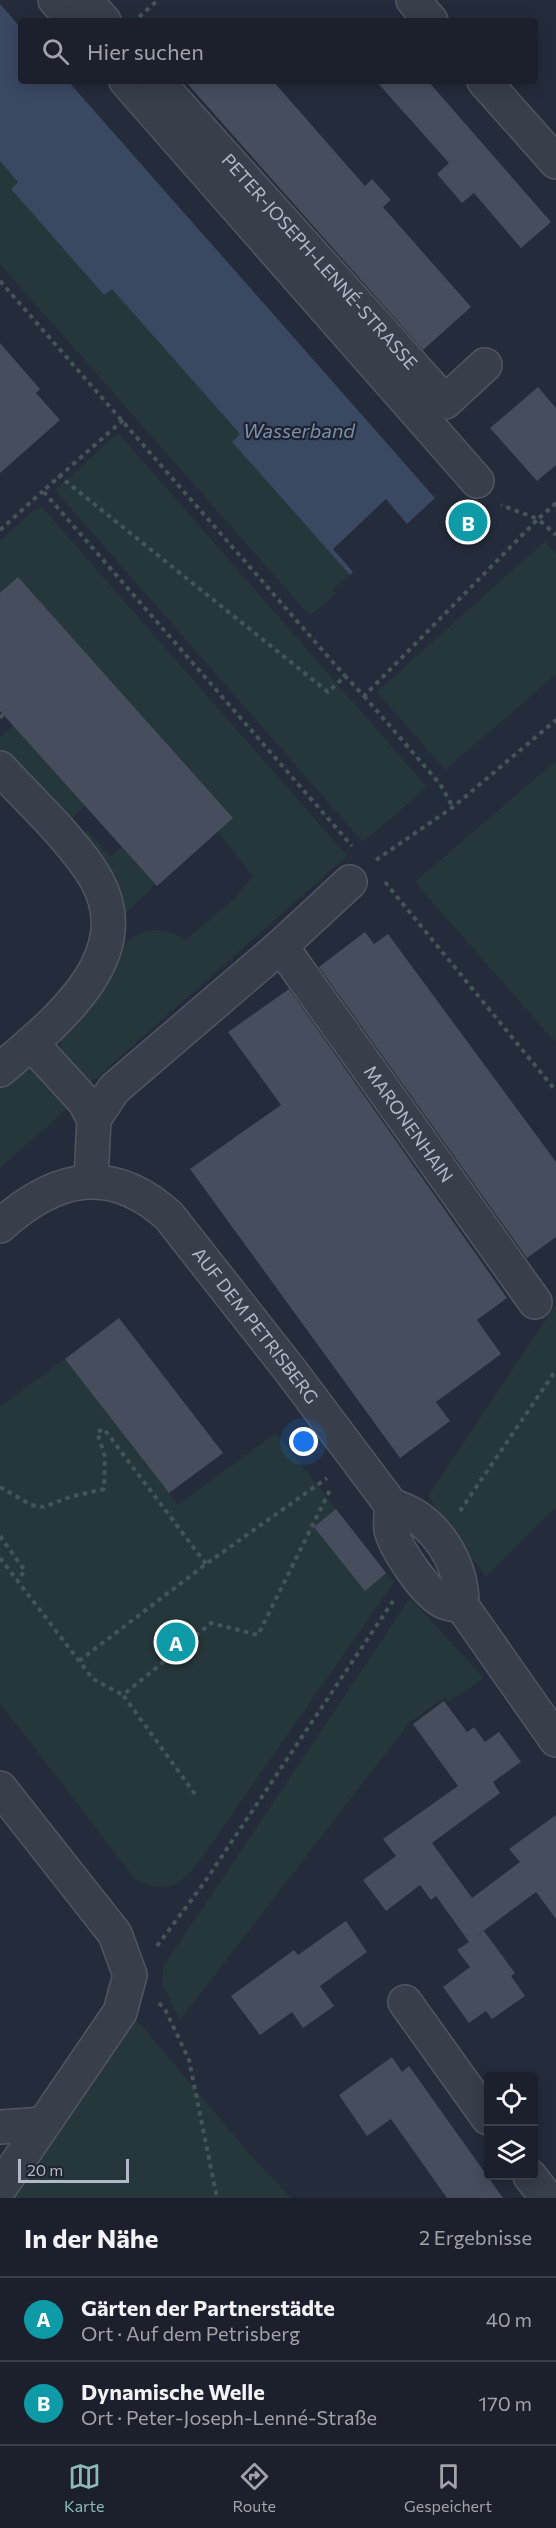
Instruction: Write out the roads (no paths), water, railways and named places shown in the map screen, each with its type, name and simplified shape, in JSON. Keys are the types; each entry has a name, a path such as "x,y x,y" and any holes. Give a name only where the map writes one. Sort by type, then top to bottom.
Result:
{"street":[{"path":"55,0 71,18"},
{"path":"85,0 101,18"},
{"path":"413,0 428,18"},
{"path":"129,84 477,481"},
{"name":"PETER-JOSEPH-LENNÉ-STRASSE","path":"160,84 446,402 485,365"},
{"path":"487,84 556,162"},
{"path":"0,768 65,839 96,879 106,909 105,943 94,977 31,1043 0,1070"},
{"path":"0,1226 48,1193 91,1180 94,1119 114,1089 366,873"},
{"name":"MARONENHAIN","path":"281,946 535,1302"},
{"path":"31,1043 84,1101 94,1119"},
{"name":"AUF DEM PETRISBERG","path":"91,1180 123,1186 140,1193 169,1216 290,1370 392,1506 406,1510 421,1519 445,1547 459,1574 463,1589 462,1606 556,1740"},
{"path":"0,1788 115,1934 130,1975 120,2012 0,2188"},
{"path":"405,2002 484,2111"},
{"path":"0,2127 43,2124"},
{"path":"534,2180 547,2198"}],"water":[{"name":"Wasserband","path":"0,4 18,25 18,84 71,84 435,498 407,524 386,499 333,549 353,572 350,575 232,442 240,434 112,289 104,295 11,189 18,182 0,161"}],"place":[{"name":"Dynamische Welle","path":"468,522"},
{"name":"Gärten der Partnerstädte","path":"176,1642"}]}
